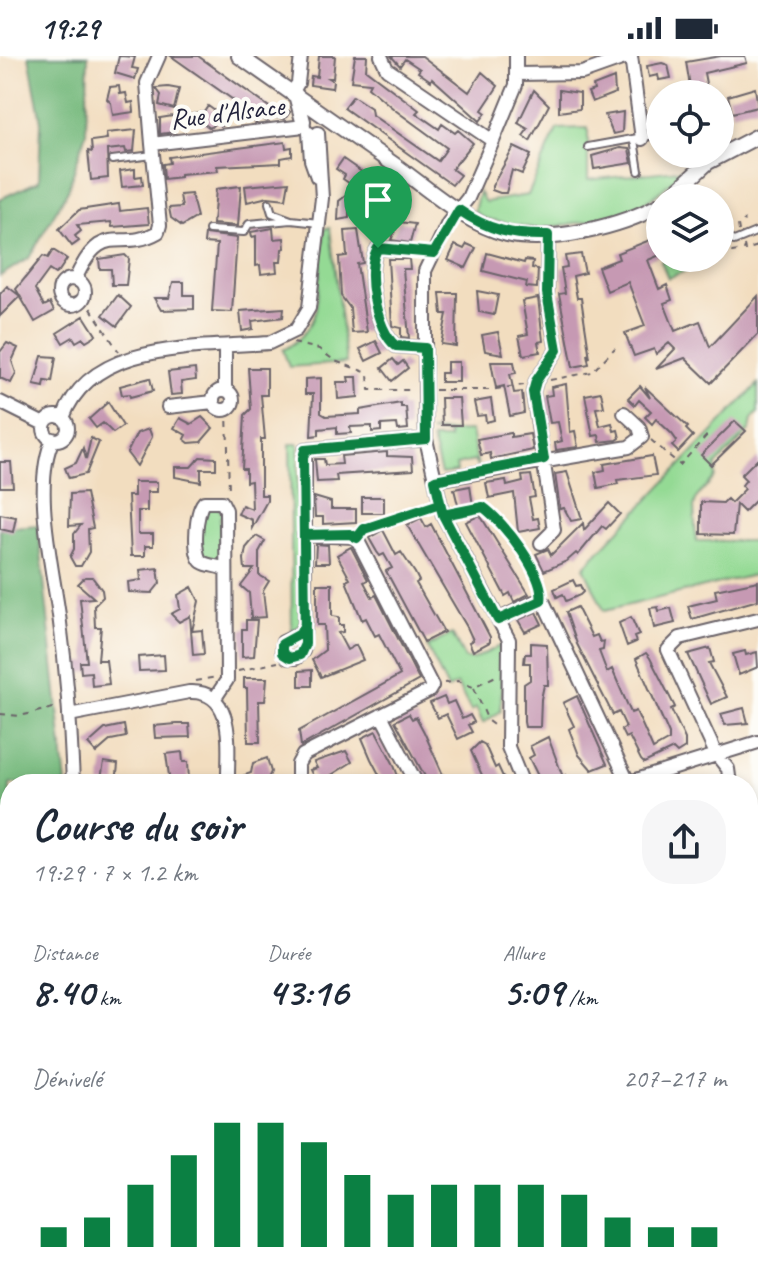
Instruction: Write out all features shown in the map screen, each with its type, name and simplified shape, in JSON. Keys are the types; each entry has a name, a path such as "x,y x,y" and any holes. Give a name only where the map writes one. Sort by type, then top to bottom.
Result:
{"street":[{"name":"Rue d'Alsace","path":"159,56 147,83 153,150 316,126"},
{"path":"239,56 294,94 316,126 501,232 548,235 624,222 646,212"},
{"path":"294,94 301,56"},
{"path":"381,56 387,69 493,141"},
{"path":"516,56 516,85 468,198 434,253 424,281 426,439 442,509 509,640 508,739 509,753 518,774"},
{"path":"517,74 582,73 630,56 638,139"},
{"path":"72,774 47,524 45,460 53,439 67,433 63,418 71,398 81,387 122,361 145,354 280,340 301,324 309,308 322,187 311,160 316,126"},
{"path":"687,184 708,162 758,136"},
{"path":"75,280 83,287 84,298 73,305 61,300 59,291 63,283 75,280 88,255 102,243 158,232 160,225 153,150"},
{"path":"541,543 554,530 535,383 557,350 547,293 548,235"},
{"path":"392,249 378,248 374,254 374,298 380,324 396,346 425,348"},
{"path":"213,402 219,409 227,409 234,400 225,390 225,347"},
{"path":"213,402 216,392 225,390"},
{"path":"0,402 44,424"},
{"path":"168,407 213,402"},
{"path":"435,480 544,459 552,462 629,447 642,437 639,427 624,413"},
{"path":"44,424 53,416 63,418"},
{"path":"44,424 46,435 53,439"},
{"path":"305,624 303,458 307,449 426,439"},
{"path":"215,698 227,680 226,570 224,503 207,501 198,508 197,553 202,562 226,570"},
{"path":"298,774 303,755 432,688 357,538 350,534 304,535"},
{"path":"498,620 541,601 626,774"},
{"path":"729,774 669,657 669,648 680,638 758,619"},
{"path":"64,711 189,692 215,698"},
{"path":"215,698 227,722 228,774"},
{"path":"381,715 412,774"},
{"path":"657,774 758,742"}],"lane":[{"path":"588,147 646,137"},
{"path":"638,139 639,171"},
{"path":"112,160 153,150"},
{"path":"269,203 272,213 291,220"},
{"path":"209,230 244,232 249,224 291,220 319,223"},
{"path":"734,241 758,231"}],"path":[{"path":"392,249 434,253"},
{"path":"734,252 745,250"},
{"path":"84,298 122,361"},
{"path":"292,343 319,349 335,361 368,373 369,390 489,390 535,383 592,372 615,348"},
{"path":"224,503 229,489 227,409"},
{"path":"642,437 654,441 680,465 709,433"},
{"path":"357,538 364,529 442,509 483,507 496,516 526,554 543,590 541,601"},
{"path":"473,687 508,671"},
{"path":"432,688 458,681 473,687 488,721 508,739"},
{"path":"0,714 20,716 64,711"}],"green space":[{"path":"29,56 88,56 86,132 68,190 29,258 0,276 0,199 39,181 41,122"},
{"path":"588,128 588,180 686,169 669,184 646,184 646,202 628,213 611,218 537,229 483,218 474,211 479,192 485,202 528,195 557,129"},
{"path":"325,228 330,228 346,363 289,367 283,350 304,333 316,310"},
{"path":"666,272 683,272 668,278"},
{"path":"758,384 758,413 752,419 750,430 716,465 715,477 697,497 694,507 696,541 758,541 758,574 604,611 584,567"},
{"path":"471,431 478,468 474,461 456,465 457,472 441,474 432,439 449,439 449,434 430,432"},
{"path":"290,444 299,444 297,505 300,507 301,564 297,566 301,624 292,632"},
{"path":"217,505 223,516 220,517 220,545 223,547 216,561 206,560 200,542 201,518 205,506"},
{"path":"38,525 65,774 0,774 0,528"},
{"path":"452,634 465,659 474,659 502,645 501,711 483,723 476,708 471,711 457,684 448,689 427,647"}],"building":[{"path":"119,56 135,57 132,68 138,69 135,79 115,73"},
{"path":"171,56 198,56 279,114 284,107 290,112 285,119 271,117 267,121 260,118 256,123 250,118 253,114"},
{"path":"319,56 335,56 333,78 328,78 333,81 332,88 310,85 311,76 317,77"},
{"path":"355,56 367,56 366,70 419,110 416,113 439,129 442,124 455,133 458,130 473,143 452,169 460,175 452,185 344,108 353,96 371,108 372,115 438,161 447,148 395,110 368,87 370,83 351,81"},
{"path":"391,56 422,56 469,92 482,72 498,86 482,110 486,113 480,121 432,78 431,81 418,72 420,69 405,59 400,66"},
{"path":"721,56 745,56 747,63 704,73 705,80 689,80 686,62"},
{"path":"668,65 671,78 659,80 658,75 649,77 647,66"},
{"path":"614,78 615,93 592,102 588,92 594,90 593,86"},
{"path":"119,86 120,94 126,93 128,103 133,102 134,112 113,115 107,99 110,87"},
{"path":"156,88 179,89 174,109 159,105 161,95"},
{"path":"755,88 758,107 734,113 734,94"},
{"path":"534,90 549,105 530,141 523,136 528,129 518,123"},
{"path":"559,90 580,93 580,109 559,112"},
{"path":"208,106 226,119 221,126 216,122 210,128 191,114 204,112"},
{"path":"623,112 622,132 613,134 605,115"},
{"path":"173,116 175,132 160,134 160,118"},
{"path":"136,130 134,151 126,152 125,148 107,150 108,178 91,180 88,151 92,152 91,141 107,139 106,133"},
{"path":"285,142 286,148 292,147 292,156 281,158 281,163 217,166 218,171 180,174 180,177 164,179 163,164 170,163 169,157"},
{"path":"514,147 531,155 522,174 512,170 506,193 492,190 492,186"},
{"path":"620,148 629,149 632,163 594,169 592,156"},
{"path":"343,159 379,184 369,197 343,179 345,175 336,169"},
{"path":"135,169 135,177 142,176 143,185 122,187 120,171"},
{"path":"289,182 286,199 268,197 247,202 245,186"},
{"path":"241,186 238,226 213,224 216,189"},
{"path":"349,193 349,218 338,220 339,201"},
{"path":"191,194 197,217 182,226 171,218 169,208 182,207 180,195"},
{"path":"119,204 120,211 147,208 149,224 112,227 111,222 77,225 81,231 75,236 79,241 72,246 59,229 79,210"},
{"path":"399,222 415,224 410,243 391,240"},
{"path":"273,228 274,239 284,238 285,248 282,249 281,262 276,262 277,272 261,274 260,265 256,266 256,236 252,237 251,232"},
{"path":"358,230 363,263 357,264 367,332 352,333 350,308 341,296 339,257 347,256 345,231"},
{"path":"205,234 237,238 232,312 212,311 217,244 204,243"},
{"path":"646,242 646,272 653,272 659,289 667,285 672,300 664,303 675,331 700,321 710,347 758,296 758,334 711,383 685,358 656,369 675,349 669,343 656,354 654,349 634,356 625,333 645,326 628,282 607,291 598,267 619,259 617,253"},
{"path":"467,244 476,248 466,268 448,260 455,245 464,249"},
{"path":"53,250 67,259 55,274 49,270 35,289 44,306 50,303 54,311 35,322 16,289 43,256 48,258"},
{"path":"487,253 524,263 525,260 533,261 532,268 538,269 537,288 526,287 527,282 483,271"},
{"path":"581,254 585,273 573,276 577,298 581,298 590,358 587,354 589,364 573,367 559,294 565,293 561,268 567,267 565,256"},
{"path":"125,255 129,259 126,285 112,285 111,269 100,269 99,259"},
{"path":"388,259 409,259 410,269 403,269 409,338 401,337 401,328 392,326"},
{"path":"173,282 184,282 184,295 194,295 194,309 161,310 154,298 169,298"},
{"path":"7,286 20,296 0,316 0,294"},
{"path":"477,291 498,295 494,315 479,312"},
{"path":"440,293 457,293 456,346 441,344 447,314 442,314"},
{"path":"118,295 131,307 117,326 103,315"},
{"path":"538,298 543,341 538,342 540,352 523,355 519,336 528,334 522,301"},
{"path":"284,308 283,317 252,321 253,329 242,331 240,311"},
{"path":"84,316 96,335 76,342 73,337 63,343 57,333"},
{"path":"498,332 503,354 485,351 482,335"},
{"path":"376,341 382,353 366,361 360,349"},
{"path":"7,343 18,348 12,361 16,373 11,383 0,378 0,352"},
{"path":"42,356 56,357 52,382 45,381 44,387 34,385"},
{"path":"393,359 398,365 403,361 408,368 392,381 382,368"},
{"path":"447,362 459,362 459,382 441,382 441,373 447,373"},
{"path":"491,362 514,362 516,373 510,374 514,393 522,392 524,413 510,416 504,386 496,388"},
{"path":"248,368 267,368 267,395 261,395 265,439 261,439 261,495 267,495 267,501 252,528 252,520 238,514 242,505 252,509 251,481 246,482 246,469 242,469 245,415 251,409"},
{"path":"195,369 196,380 181,382 182,394 171,395 168,372"},
{"path":"348,377 357,377 358,397 338,399 337,382 349,382"},
{"path":"150,378 153,391 130,397 129,394 122,395 120,386"},
{"path":"321,378 321,413 326,416 360,414 360,410 401,403 401,407 406,407 408,429 398,430 397,424 381,425 381,431 372,432 372,426 350,427 351,433 337,434 337,427 319,429 319,435 311,436 313,394 305,394 305,379"},
{"path":"566,384 570,432 575,431 578,447 556,450 555,443 562,441 558,422 550,423 545,396 552,395 551,387"},
{"path":"640,386 650,398 645,387 688,427 686,429 693,436 678,452 672,446 677,441 672,434 656,419 652,424 645,417 651,411 639,400 635,405 628,398"},
{"path":"601,392 604,407 596,408 600,426 612,423 614,431 618,430 620,438 617,440 600,442 599,435 593,436 585,395"},
{"path":"441,398 459,398 461,425 442,425"},
{"path":"491,399 494,420 486,422 485,415 477,416 474,402"},
{"path":"108,402 123,426 113,433 103,423 96,428 89,419"},
{"path":"202,417 213,428 201,442 189,443 184,439 186,435 174,428 180,418 191,424"},
{"path":"735,421 746,431 711,465 701,455"},
{"path":"149,429 152,437 137,466 127,453 137,433"},
{"path":"511,433 511,437 530,434 533,450 491,459 490,453 481,455 477,439"},
{"path":"91,438 99,442 86,474 69,478 65,468 76,463 83,448 86,459"},
{"path":"387,452 387,456 412,457 413,470 336,475 337,481 317,482 315,459 324,459 325,465 342,464 341,456"},
{"path":"652,456 656,475 617,480 618,484 598,488 595,472 605,470 604,464"},
{"path":"200,457 216,458 216,469 201,469 201,482 175,477 175,467 191,467"},
{"path":"758,458 758,498 744,512 736,504 733,535 701,534 701,502 723,503 727,499 731,503 745,489 742,485 746,480 741,475"},
{"path":"0,462 11,462 13,487 0,487"},
{"path":"567,472 582,519 571,521 564,508 560,509 555,474"},
{"path":"531,475 535,497 529,498 533,519 538,518 540,528 518,532 514,493 489,498 486,483 506,480 507,486 523,482 522,476"},
{"path":"134,482 157,482 157,492 147,492 147,511 138,511 138,534 153,534 153,546 145,546 145,556 131,556 128,496 134,496"},
{"path":"470,486 473,506 459,509 454,489"},
{"path":"86,493 93,528 88,529 89,552 81,566 75,566 70,557 74,549 74,534 81,525 69,526 70,494"},
{"path":"314,497 331,502 331,509 356,509 356,522 323,524 323,517 315,517"},
{"path":"362,497 384,497 384,513 362,513"},
{"path":"609,503 620,514 606,529 602,526 578,555 576,553 567,561 544,571 536,554 548,549 551,555 583,523 584,530"},
{"path":"0,514 16,517 13,532 0,529"},
{"path":"480,515 529,594 514,602 510,593 505,596 466,522"},
{"path":"421,518 426,527 431,524 490,637 490,642 473,651 469,642 473,640 467,627 407,525"},
{"path":"383,530 396,555 401,552 415,573 419,581 416,583 444,632 424,642 386,571 392,568 369,538"},
{"path":"256,536 265,541 259,552 259,575 269,581 263,591 266,617 251,618 249,593 241,586 254,569 245,569 244,559 246,548"},
{"path":"316,544 328,545 329,563 315,563"},
{"path":"351,547 368,580 364,582 372,597 376,595 419,680 301,746 299,731 400,675 379,634 375,636 366,618 362,620 346,581 350,579 337,555"},
{"path":"158,568 160,583 152,593 129,592 128,582 141,580 140,570"},
{"path":"85,577 92,577 102,590 103,597 94,606 95,627 101,627 98,660 106,660 109,684 92,686 91,672 81,673 80,662 87,662 80,599 94,598 78,584"},
{"path":"573,580 583,592 566,601 563,594 557,597 554,589"},
{"path":"758,581 758,600 692,619 688,606 717,599 715,590"},
{"path":"317,584 332,584 332,616 339,617 339,625 343,625 343,632 338,633 347,650 356,645 363,660 321,677 312,660 325,650 324,625 317,625"},
{"path":"192,587 199,601 192,631 202,630 204,654 193,655 190,616 179,622 171,614 180,609 178,595"},
{"path":"577,607 592,637 597,635 600,642 604,641 603,650 599,651 607,672 612,669 631,713 636,711 653,749 669,740 669,734 636,659 646,653 650,658 675,707 671,709 685,739 685,748 677,753 673,749 644,763 641,760 629,736 625,738 621,730 626,727 619,712 613,715 577,644 566,612"},
{"path":"658,607 659,611 671,608 675,623 654,628 650,608"},
{"path":"536,612 542,624 525,632 518,620"},
{"path":"631,617 639,635 634,637 636,642 627,646 619,623"},
{"path":"246,620 257,620 254,656 242,657 242,629 246,629"},
{"path":"531,643 547,644 548,685 544,685 541,699 540,727 525,727 524,722 524,684 530,680 530,663 524,663 525,654 531,654"},
{"path":"710,648 714,662 709,663 727,697 711,704 688,654"},
{"path":"745,651 746,655 757,652 758,667 739,675 733,654"},
{"path":"164,655 165,670 139,671 138,657"},
{"path":"312,670 312,686 299,686 299,671"},
{"path":"244,678 267,678 265,701 259,701 260,742 248,742"},
{"path":"577,696 607,764 592,770 579,755 569,729 574,726 563,703"},
{"path":"444,697 447,704 454,701 462,719 470,715 474,722 468,725 472,732 458,739 446,714 438,718 430,703"},
{"path":"744,708 748,723 725,725 721,714"},
{"path":"409,714 412,719 416,717 443,774 424,774 395,721"},
{"path":"189,724 190,737 155,738 154,726"},
{"path":"124,725 126,737 111,740 96,753 88,744 105,729"},
{"path":"376,731 397,774 379,774 362,738"},
{"path":"548,737 562,774 537,774 529,758 534,755 530,746"},
{"path":"480,742 485,745 495,768 498,766 502,774 481,774 471,751"},
{"path":"346,751 352,762 333,774 312,774 310,770 317,768 314,762"},
{"path":"182,752 183,762 188,762 189,774 169,774 166,754"},
{"path":"267,758 270,774 248,774 253,763"},
{"path":"104,762 118,764 117,774 102,774"}],"route":[{"path":"378,248 374,259 374,298 382,329 396,346 425,348 426,439 305,450 303,458 305,624 302,631 300,634 282,644 282,653 290,658 300,655 305,644 304,535 350,534 357,538 364,529 440,504 443,515 498,620 541,601 543,590 526,554 516,547 496,516 483,507 443,515 435,480 544,459 533,392 536,381 557,350 547,293 550,269 548,235 510,235 491,229 459,210 448,223 434,253 378,248"}]}
